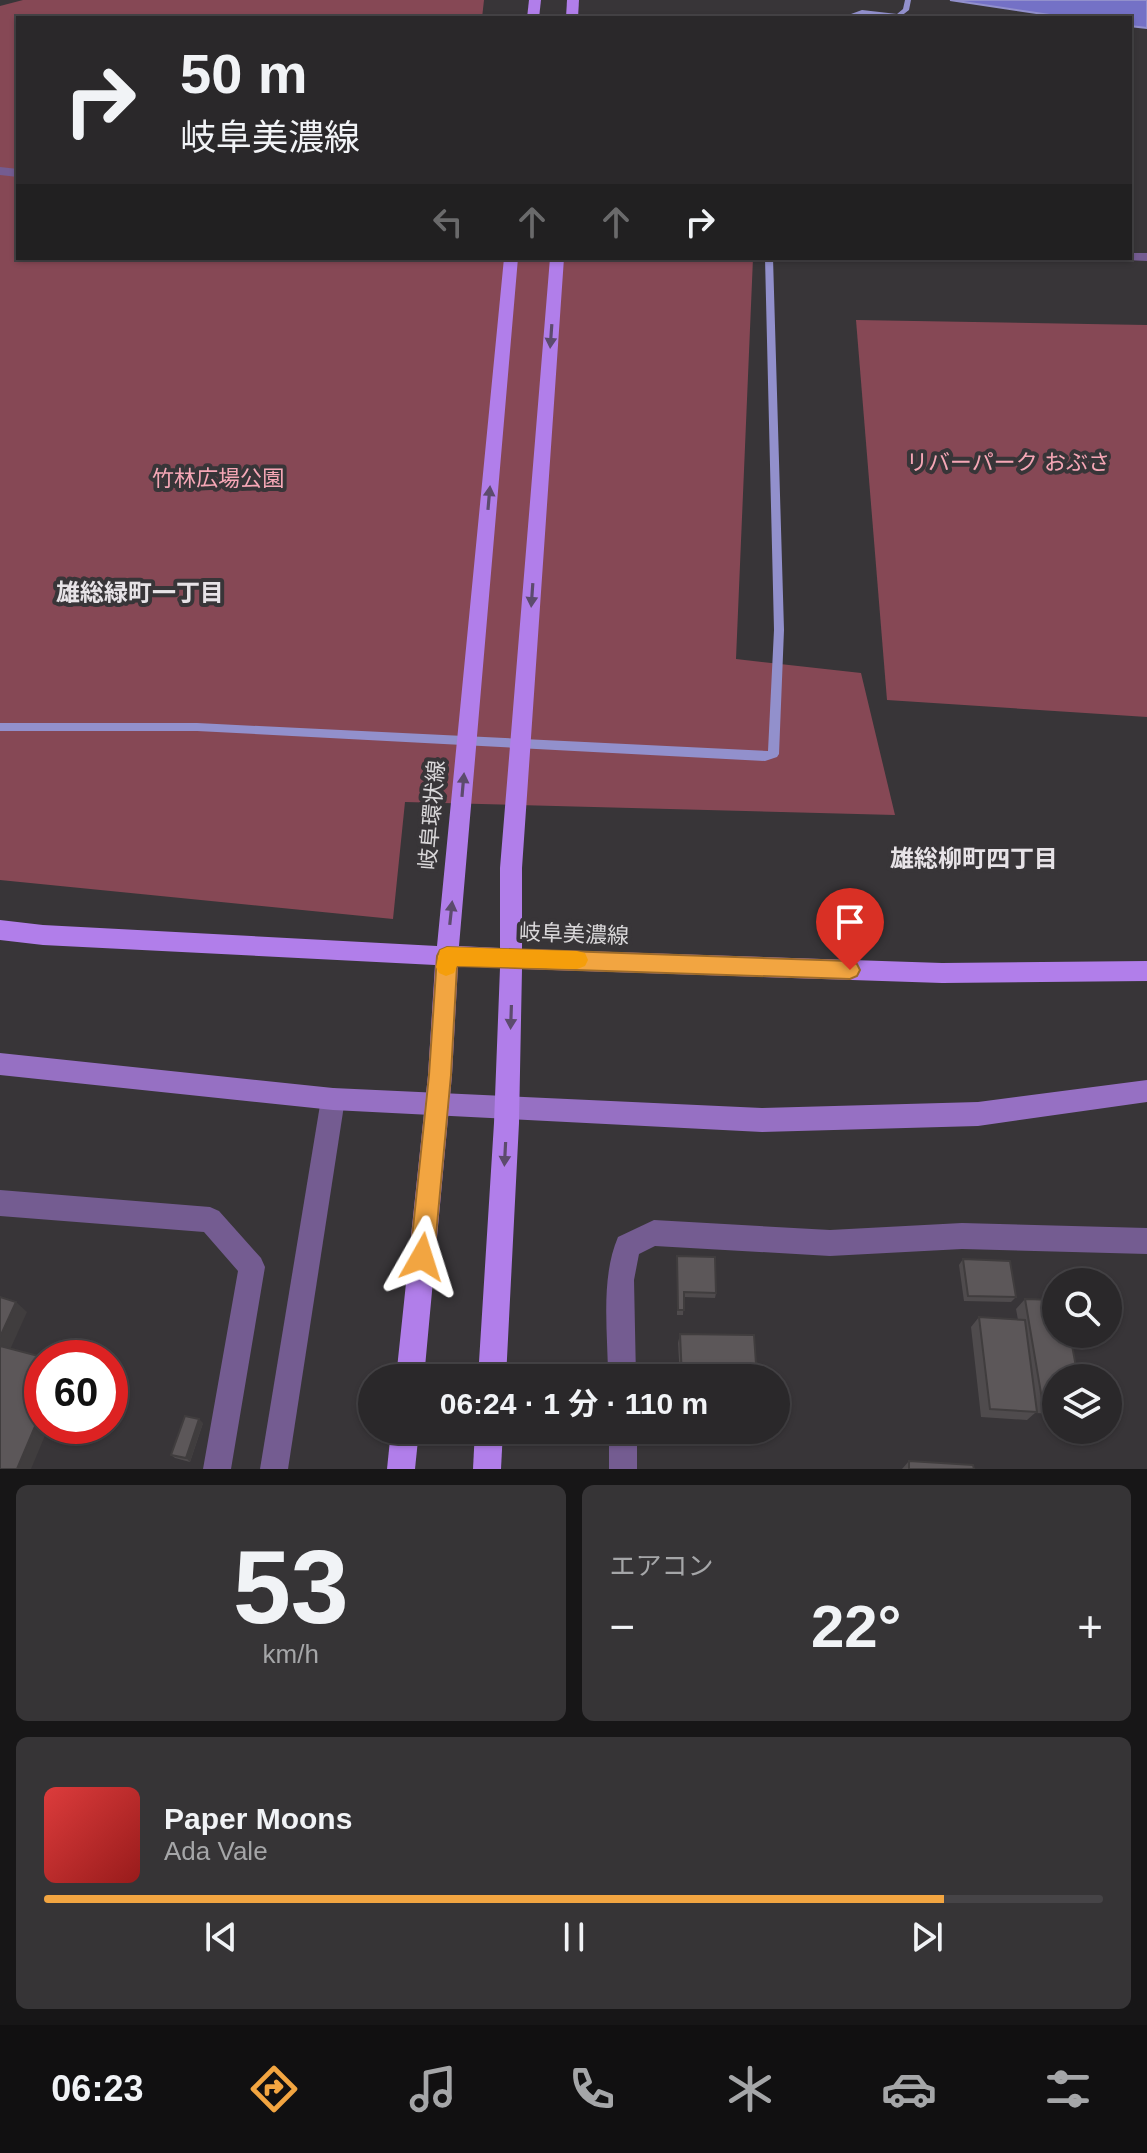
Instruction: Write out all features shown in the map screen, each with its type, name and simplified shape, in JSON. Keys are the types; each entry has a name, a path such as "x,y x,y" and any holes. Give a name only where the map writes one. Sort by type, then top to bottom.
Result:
{"main road":[{"name":"岐阜環状線","path":"411,1364 440,1075 447,956 511,260"},
{"path":"493,1364 509,1076 513,958 511,868 557,260"},
{"name":"岐阜美濃線","path":"0,930 43,935 447,956 942,973 1147,971"},
{"path":"401,1469 404,1444"},
{"path":"487,1469 488,1444"}],"street":[{"path":"0,1064 333,1099 762,1120 978,1114 1147,1091"},
{"path":"274,1469 333,1099"},
{"path":"0,1203 210,1220 252,1267 217,1469"},
{"path":"622,1364 621,1280 627,1246 654,1233 830,1243 962,1236 1147,1241"},
{"path":"623,1444 623,1469"}],"green space":[{"name":"竹林広場公園","path":"23,0 484,0 482,16 16,16 16,260 753,260 736,659 861,673 895,815 405,802 393,919 0,880 0,6"},
{"name":"リバーパーク おぶさ","path":"856,320 1147,325 1147,717 887,700"}],"shaded area":[{"path":"950,0 1147,0 1147,28 1132,26 1132,16 1057,16"}],"building":[{"path":"677,1256 715,1257 716,1293 684,1292 684,1310 678,1310"},
{"path":"963,1259 1010,1261 1016,1297 968,1296"},
{"path":"0,1297 16,1302 0,1337"},
{"path":"1025,1299 1042,1300 1042,1348 1073,1348 1075,1364 1042,1364 1042,1399"},
{"path":"979,1317 1025,1320 1037,1412 990,1409"},
{"path":"680,1334 754,1335 756,1364 681,1364"},
{"path":"0,1346 24,1352 24,1444 28,1444 17,1469 0,1469"},
{"path":"185,1416 199,1419 186,1458 171,1455"},
{"path":"909,1461 973,1465 974,1469 909,1469"}],"waterway":[{"path":"898,16 906,10 908,0"},
{"path":"849,16 862,12 898,16"},
{"path":"0,727 197,727 765,757 773,754 779,630 769,260"}],"slow traffic":[{"path":"446,967 447,956 577,960"}],"district":[{"name":"雄総緑町一丁目","path":"140,592"},
{"name":"雄総柳町四丁目","path":"974,858"}],"route":[{"path":"422,1257 440,1075 447,956 850,970"}]}
